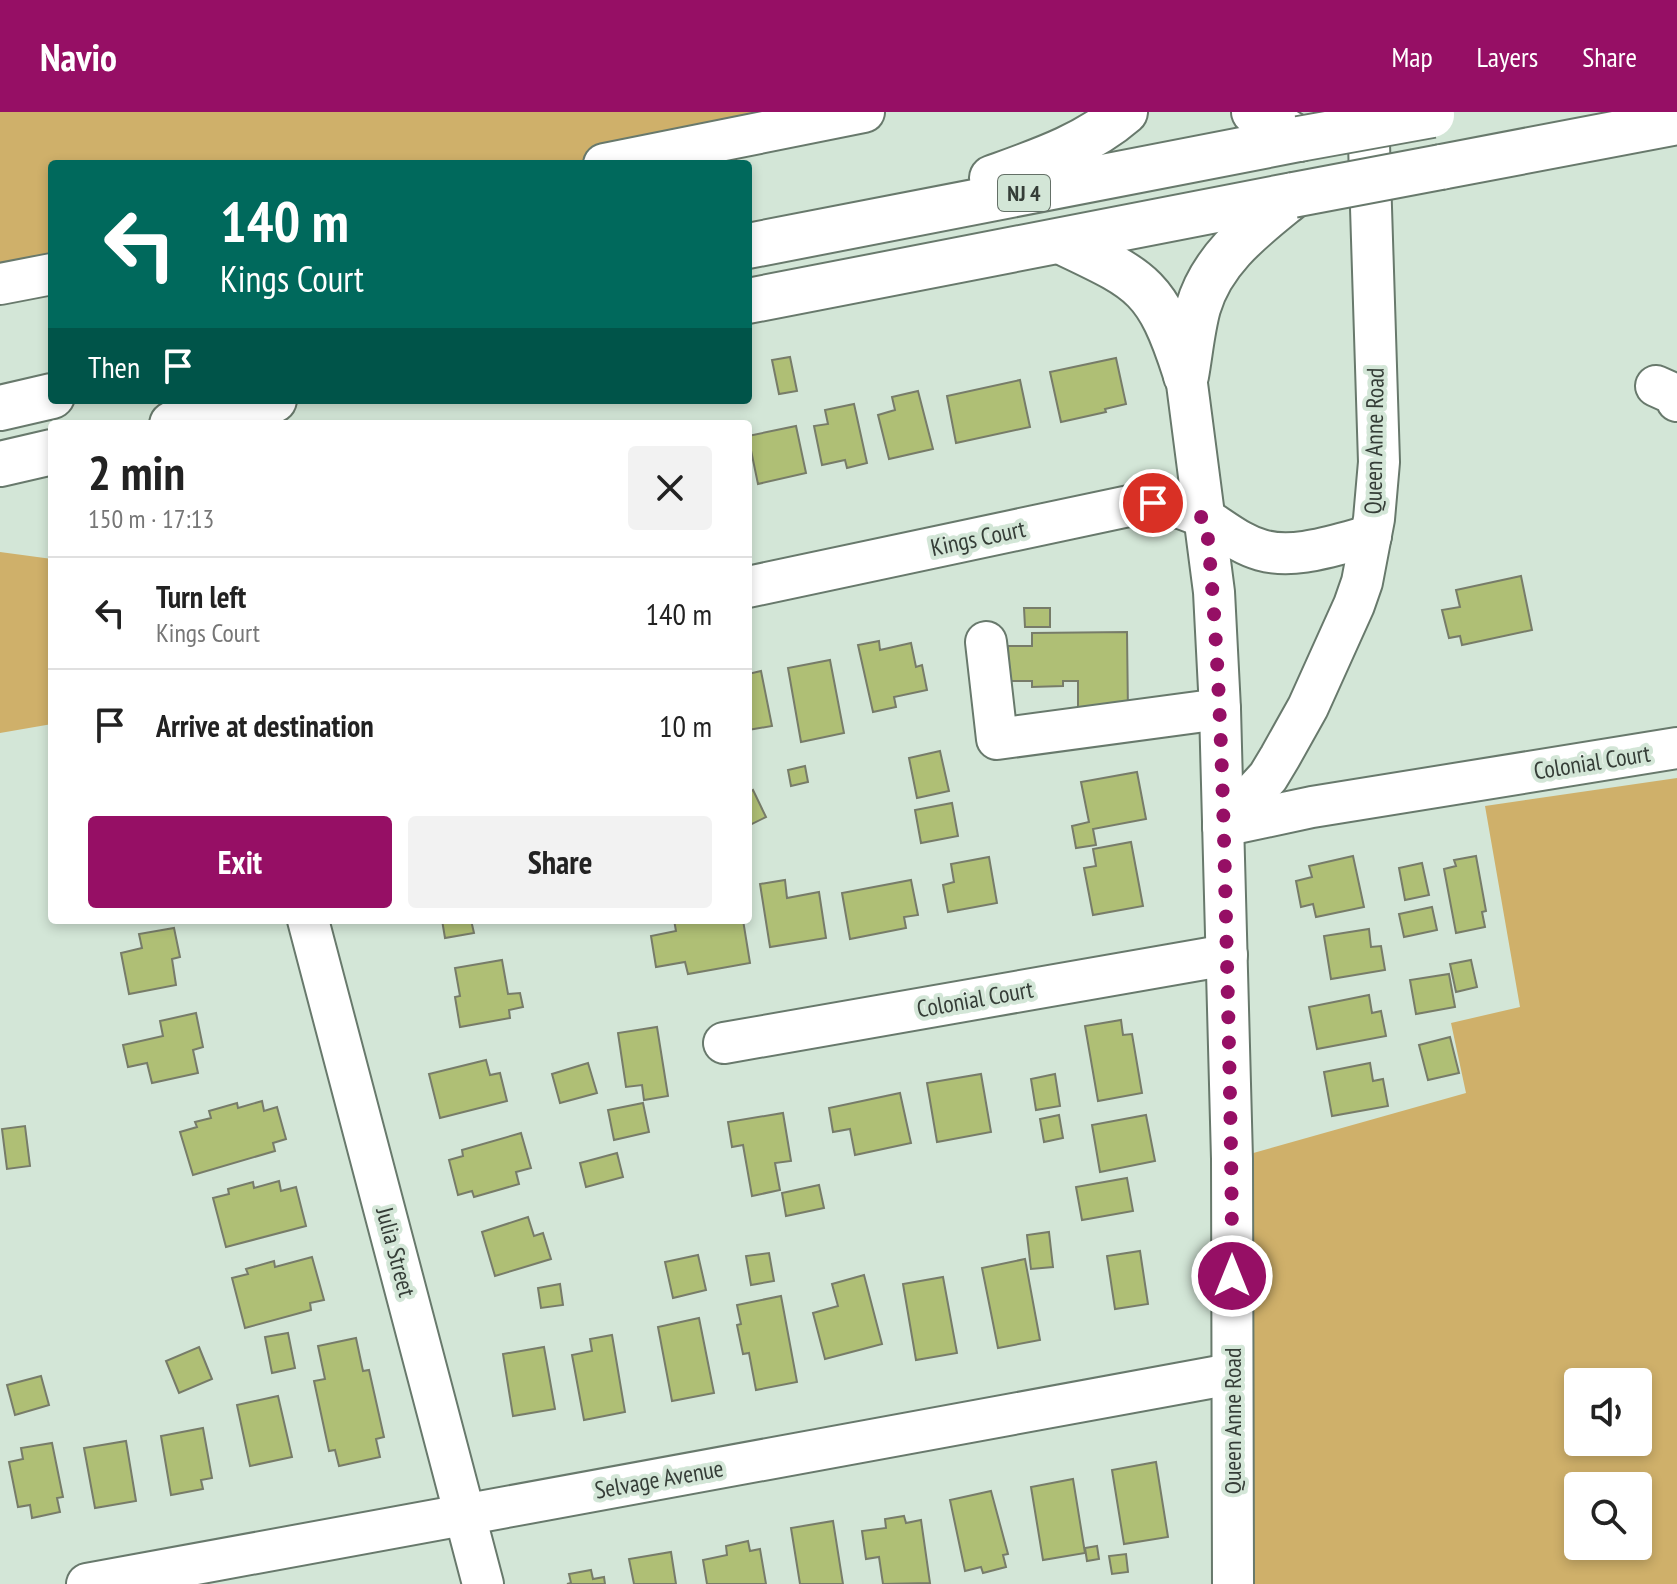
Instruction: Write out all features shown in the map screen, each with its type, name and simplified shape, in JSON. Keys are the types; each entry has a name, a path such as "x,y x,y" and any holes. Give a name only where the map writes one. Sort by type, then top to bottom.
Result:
{"highway":[{"path":"869,223 1061,152 1100,131 1125,112"},
{"path":"1254,112 1299,139"},
{"name":"NJ 4","path":"752,245 1440,114"},
{"name":"NJ 4","path":"752,300 1677,122"},
{"path":"1186,376 1198,306 1213,274 1237,242 1293,195"},
{"path":"1062,242 1114,267 1143,286 1155,299 1171,328 1186,376"},
{"path":"0,408 48,397"},
{"path":"189,420 257,404"},
{"path":"280,420 301,404"},
{"path":"0,464 48,453"}],"street":[{"path":"624,160 864,112"},
{"name":"Queen Anne Road","path":"1223,826 1268,777 1308,707 1354,605 1371,536 1379,462 1368,112"},
{"path":"0,284 48,275"},
{"name":"Queen Anne Road","path":"1186,376 1214,592 1220,709 1232,1159 1233,1584"},
{"name":"Kings Court","path":"752,586 1139,504 1179,508 1206,519 1236,540 1275,553 1316,549 1371,536"},
{"path":"986,642 997,739 1220,709"},
{"name":"Colonial Court","path":"1223,826 1312,807 1669,749"},
{"name":"Julia Street","path":"309,924 483,1584"},
{"name":"Colonial Court","path":"724,1043 1227,955"},
{"name":"Selvage Avenue","path":"87,1584 1231,1374"}],"shaded area":[{"path":"0,112 864,112 624,160 48,160 48,275 0,284"},
{"path":"0,552 48,558 48,725 0,733"},
{"path":"1677,778 1677,1584 1233,1584 1232,1159 1466,1093 1451,1023 1520,1007 1485,806"}],"building":[{"path":"790,357 797,391 779,394 772,360"},
{"path":"1116,358 1126,404 1061,422 1050,372"},
{"path":"1020,380 1030,427 956,443 947,396"},
{"path":"918,391 933,449 889,459 878,415 895,410 892,397"},
{"path":"854,404 867,463 847,468 845,460 822,465 814,426 828,424 825,410"},
{"path":"796,426 806,473 758,484 752,455 752,435"},
{"path":"1521,576 1532,630 1462,645 1460,636 1449,638 1442,610 1460,607 1456,590"},
{"path":"1024,608 1050,608 1050,627 1025,627"},
{"path":"1127,632 1128,713 1078,720 1078,681 1063,681 1063,686 1032,687 1032,681 1009,681 1008,646 1032,646 1032,633"},
{"path":"879,641 880,650 911,643 916,667 922,665 927,690 894,697 896,707 873,712 858,645"},
{"path":"830,660 844,733 801,742 788,668"},
{"path":"761,671 772,726 752,729 752,673"},
{"path":"940,751 949,791 917,798 909,758"},
{"path":"805,766 808,782 791,786 788,770"},
{"path":"1137,772 1146,819 1093,829 1096,845 1076,848 1072,826 1089,822 1081,782"},
{"path":"752,791 766,817 752,824"},
{"path":"952,803 958,836 921,843 915,810"},
{"path":"1131,842 1143,906 1093,915 1084,868 1096,866 1093,849"},
{"path":"1353,856 1364,907 1316,917 1313,904 1301,907 1296,881 1312,877 1309,866"},
{"path":"1476,856 1486,911 1482,912 1485,927 1456,933 1444,869 1456,866 1454,860"},
{"path":"989,857 997,903 948,912 943,885 954,882 951,864"},
{"path":"1422,863 1429,895 1405,900 1399,868"},
{"path":"785,880 787,898 819,892 826,938 770,947 760,884"},
{"path":"911,880 918,915 904,917 906,928 850,939 842,893"},
{"path":"1432,907 1437,930 1404,937 1399,914"},
{"path":"443,924 472,924 474,933 445,938"},
{"path":"675,924 744,924 750,963 688,974 685,962 656,967 651,936 676,931"},
{"path":"174,928 180,957 172,959 176,985 129,994 121,953 142,948 139,934"},
{"path":"1369,929 1371,947 1381,946 1385,970 1331,979 1324,936"},
{"path":"502,960 508,994 520,993 523,1007 509,1010 510,1018 460,1027 455,997 460,996 455,968"},
{"path":"1471,960 1477,987 1456,992 1450,964"},
{"path":"1449,974 1455,1007 1416,1014 1410,980"},
{"path":"1369,995 1372,1013 1381,1011 1386,1036 1317,1049 1309,1007"},
{"path":"196,1013 203,1047 193,1050 198,1073 152,1083 147,1063 128,1067 123,1045 163,1036 160,1021"},
{"path":"1121,1020 1123,1035 1132,1034 1142,1093 1098,1101 1085,1026"},
{"path":"657,1027 668,1096 644,1100 642,1085 626,1087 618,1033"},
{"path":"1450,1037 1459,1073 1428,1080 1419,1045"},
{"path":"486,1060 490,1075 500,1073 507,1101 440,1118 429,1074"},
{"path":"588,1063 597,1093 560,1103 552,1074"},
{"path":"1370,1063 1373,1081 1383,1079 1388,1106 1332,1116 1324,1072"},
{"path":"981,1074 991,1132 937,1142 927,1083"},
{"path":"1055,1074 1060,1106 1036,1110 1031,1079"},
{"path":"900,1093 911,1143 855,1155 850,1129 833,1132 829,1108"},
{"path":"262,1101 264,1111 277,1107 286,1139 273,1143 275,1151 193,1175 180,1132 197,1127 195,1122 211,1118 209,1111 237,1103 238,1108"},
{"path":"643,1103 649,1132 614,1140 608,1110"},
{"path":"783,1113 791,1161 775,1163 780,1190 752,1196 743,1145 732,1147 728,1122"},
{"path":"1059,1115 1063,1138 1044,1142 1040,1119"},
{"path":"1146,1115 1155,1161 1100,1172 1092,1125"},
{"path":"25,1126 30,1166 7,1169 2,1129"},
{"path":"521,1133 531,1168 516,1172 519,1184 474,1197 472,1191 458,1195 449,1160 463,1156 462,1150"},
{"path":"617,1153 623,1177 586,1187 580,1163"},
{"path":"1127,1178 1133,1211 1082,1220 1076,1187"},
{"path":"279,1181 281,1191 296,1187 306,1226 226,1247 213,1198 229,1194 228,1189 253,1182 254,1188"},
{"path":"819,1185 824,1208 786,1216 782,1193"},
{"path":"528,1217 534,1236 543,1233 551,1259 495,1276 482,1232"},
{"path":"1049,1232 1053,1267 1031,1269 1027,1235"},
{"path":"1140,1251 1148,1304 1115,1309 1107,1256"},
{"path":"769,1253 774,1281 751,1285 746,1256"},
{"path":"698,1255 706,1290 673,1298 665,1262"},
{"path":"312,1257 324,1300 310,1303 311,1310 245,1328 232,1278 248,1274 246,1269 274,1261 275,1267"},
{"path":"1025,1259 1040,1340 998,1348 982,1268"},
{"path":"864,1275 882,1344 825,1359 813,1313 838,1306 832,1284"},
{"path":"943,1277 957,1353 916,1360 903,1284"},
{"path":"560,1284 563,1305 541,1308 538,1288"},
{"path":"781,1296 797,1382 756,1390 749,1353 743,1354 737,1325 741,1324 737,1305"},
{"path":"699,1318 714,1393 672,1401 658,1327"},
{"path":"288,1333 295,1368 272,1373 265,1337"},
{"path":"612,1335 625,1412 584,1420 572,1355 592,1351 590,1339"},
{"path":"356,1338 363,1371 369,1370 384,1437 376,1439 380,1457 339,1466 335,1450 329,1451 314,1381 325,1379 318,1346"},
{"path":"199,1347 212,1379 179,1393 166,1361"},
{"path":"544,1347 555,1409 513,1416 503,1354"},
{"path":"41,1376 49,1405 15,1415 7,1385"},
{"path":"278,1396 292,1457 250,1466 237,1405"},
{"path":"203,1428 212,1478 201,1480 203,1489 171,1495 161,1436"},
{"path":"126,1441 136,1501 95,1508 84,1448"},
{"path":"52,1443 63,1497 57,1498 60,1512 32,1518 30,1505 18,1507 9,1462 23,1459 21,1448"},
{"path":"1156,1462 1168,1537 1124,1544 1112,1470"},
{"path":"1073,1479 1085,1553 1043,1560 1031,1487"},
{"path":"991,1491 1008,1554 1003,1555 1006,1567 983,1573 981,1567 965,1571 950,1500"},
{"path":"904,1516 906,1523 921,1520 930,1583 883,1584 879,1557 866,1559 862,1531 886,1528 885,1519"},
{"path":"833,1521 843,1584 800,1584 791,1528"},
{"path":"748,1541 750,1551 760,1549 766,1584 707,1584 703,1560 727,1555 726,1546"},
{"path":"1097,1546 1099,1559 1087,1561 1085,1548"},
{"path":"671,1552 676,1584 634,1584 629,1559"},
{"path":"1126,1554 1128,1572 1112,1574 1109,1556"},
{"path":"591,1570 593,1579 604,1577 605,1584 567,1584 571,1583 569,1574"}],"route":[{"path":"1153,503 1179,508 1206,519 1214,592 1227,955 1232,1276"}]}
